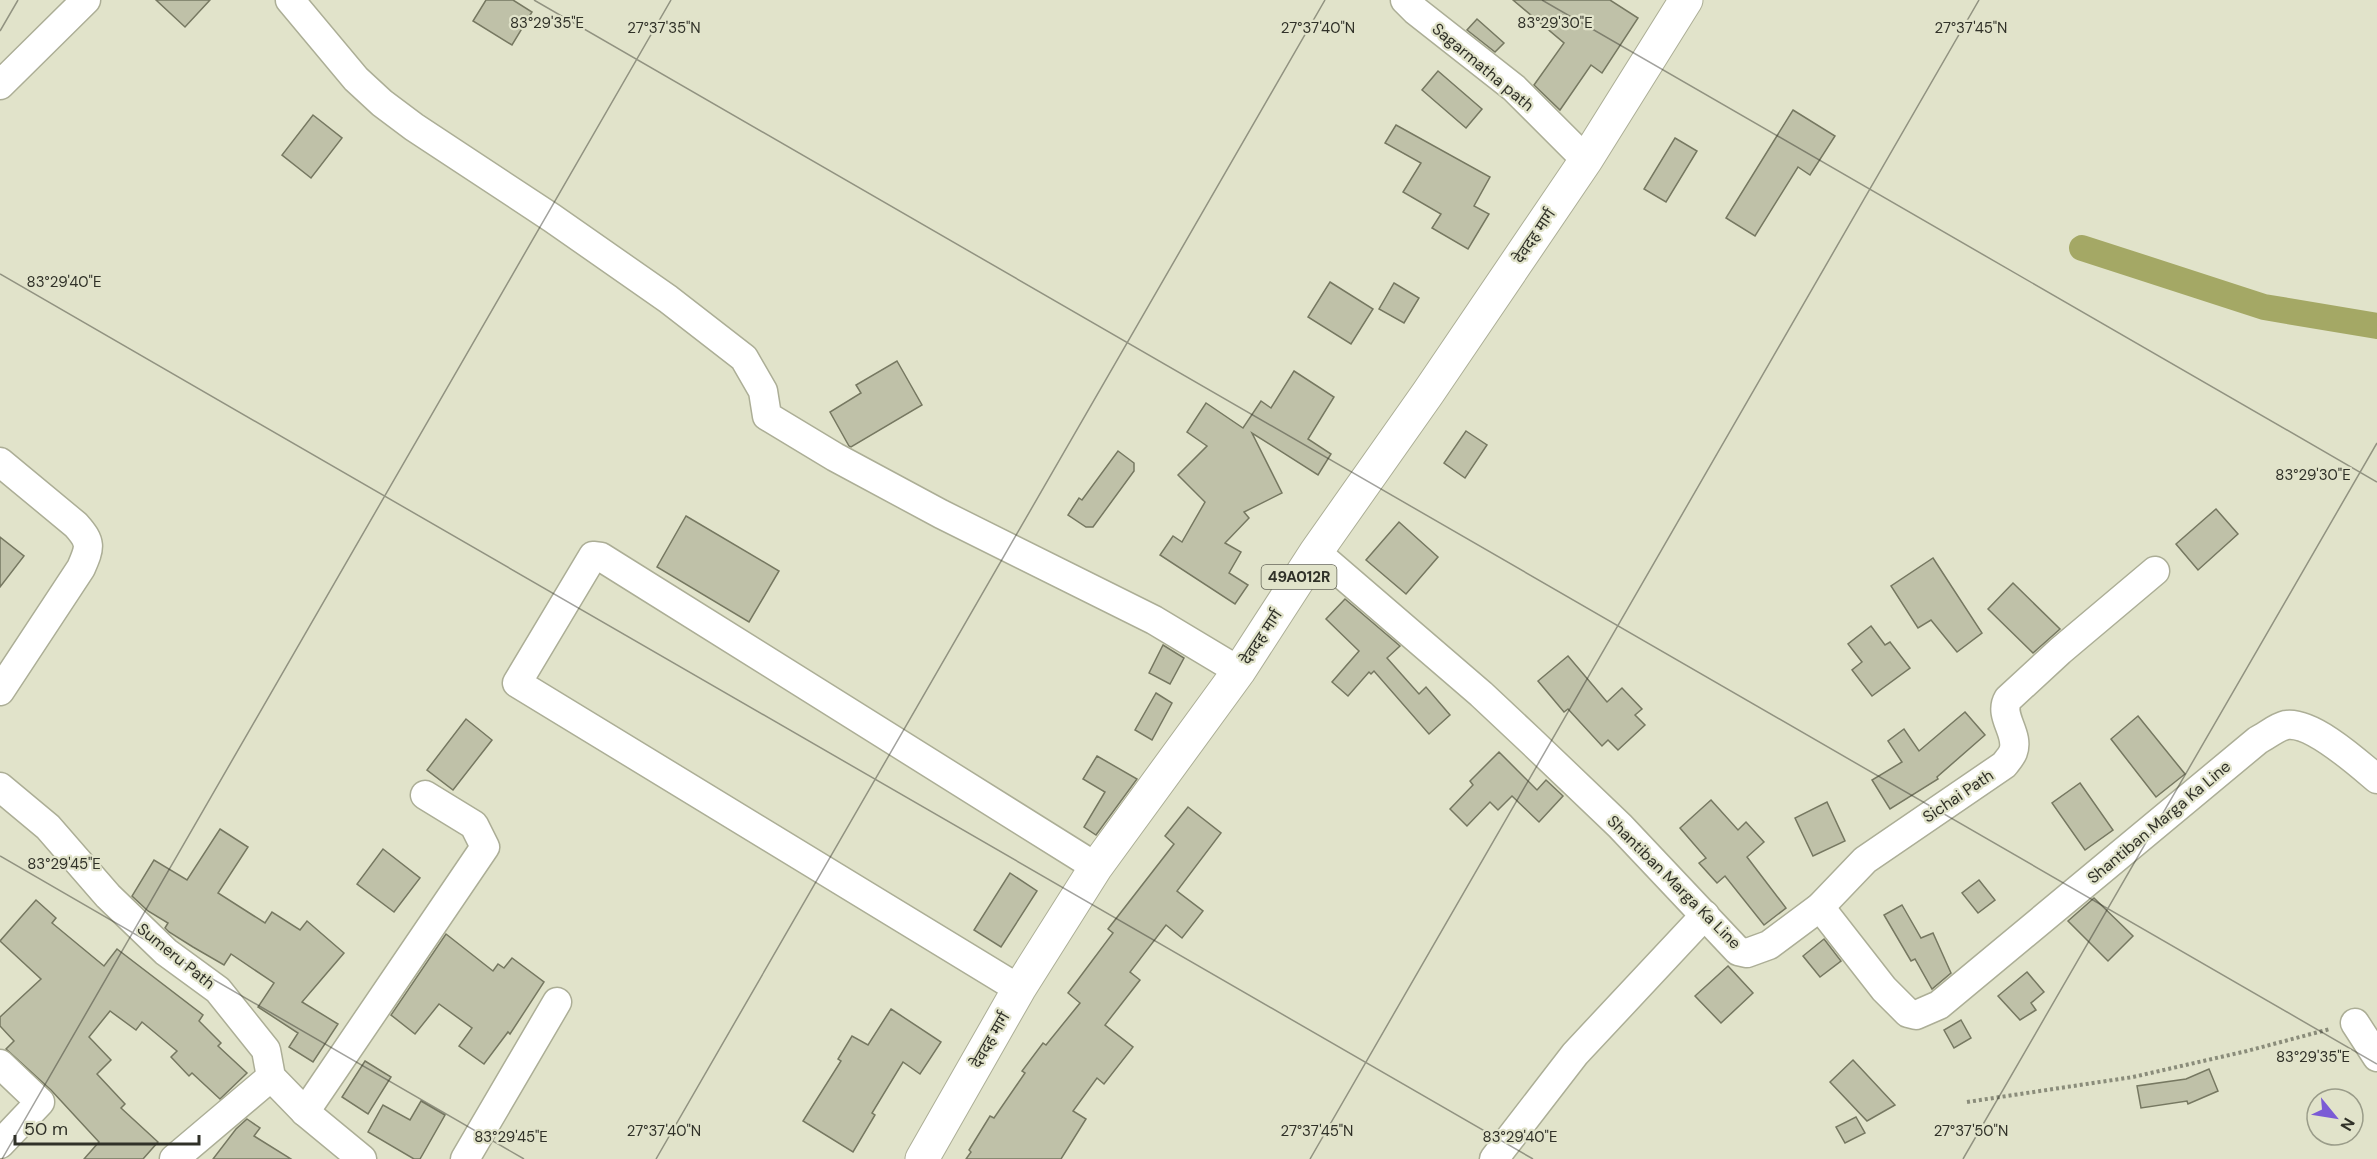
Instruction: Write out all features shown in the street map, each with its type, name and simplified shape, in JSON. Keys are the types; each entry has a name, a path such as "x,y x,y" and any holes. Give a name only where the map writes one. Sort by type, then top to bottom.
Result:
{"main road":[{"name":"देवदह मार्ग","path":"922,1159 1019,989 1096,867 1239,671 1316,552 1428,393 1586,160 1686,0"}],"street":[{"path":"0,84 86,0"},
{"path":"290,0 356,79 382,103 668,299 744,358 763,391 768,416 835,457 941,514 1154,620 1239,671"},
{"name":"Sagarmatha path","path":"1405,0 1514,88 1586,160"},
{"path":"0,462 76,525 86,536 88,551 81,568 0,691"},
{"name":"Shantiban Marga Ka Line","path":"1316,552 1481,694 1620,826 1738,951 1747,953 1769,945 1820,907 1884,989 1908,1013 1916,1015 1938,1005 2258,740 2286,725 2300,726 2349,755 2377,778"},
{"path":"1019,989 516,683 593,556 601,557 1096,867"},
{"name":"Sichai Path","path":"1820,907 1865,860 2004,765 2013,752 2014,743 2005,705 2008,699 2060,651 2155,571"},
{"name":"Sumeru Path","path":"0,787 48,827 108,896 166,952 218,990 266,1050 271,1077"},
{"path":"305,1112 485,847 474,825 425,795"},
{"path":"1494,1159 1575,1054 1705,915"},
{"path":"465,1159 556,1002"},
{"path":"2355,1023 2377,1057"},
{"path":"0,1064 40,1102 0,1144"},
{"path":"174,1159 271,1077 305,1112 362,1159"}],"path":[{"path":"1967,1102 2133,1077 2355,1023"}],"building":[{"path":"156,0 210,0 185,27"},
{"path":"486,0 513,0 532,12 512,45 473,21"},
{"path":"1513,0 1610,0 1638,18 1602,73 1591,65 1560,110 1534,85 1564,43"},
{"path":"1477,19 1504,43 1495,52 1467,30"},
{"path":"1438,71 1482,109 1466,128 1422,90"},
{"path":"1793,110 1835,136 1810,175 1798,167 1755,236 1726,218"},
{"path":"313,115 342,138 311,178 282,155"},
{"path":"1396,125 1490,177 1474,206 1489,214 1468,249 1432,228 1441,214 1403,192 1421,163 1385,143"},
{"path":"1675,138 1697,151 1666,202 1644,189"},
{"path":"1330,282 1373,309 1351,344 1308,317"},
{"path":"1394,283 1419,298 1404,323 1379,309"},
{"path":"897,361 922,405 851,447 849,446 830,412 861,393 856,385"},
{"path":"1294,371 1334,397 1308,439 1331,454 1318,475 1252,433 1282,493 1244,512 1249,518 1225,543 1241,552 1229,573 1248,585 1235,604 1160,555 1173,536 1182,542 1205,502 1178,475 1207,446 1187,432 1206,403 1243,428 1261,401 1271,408"},
{"path":"1466,431 1487,445 1465,478 1444,463"},
{"path":"1118,451 1134,463 1134,471 1093,527 1086,527 1068,515"},
{"path":"2216,509 2238,534 2198,570 2176,544"},
{"path":"686,516 779,571 749,622 657,567"},
{"path":"1399,522 1438,557 1406,594 1366,560"},
{"path":"0,537 24,556 0,587"},
{"path":"1933,558 1982,633 1957,652 1931,620 1918,628 1891,586"},
{"path":"2013,583 2060,629 2033,653 1988,609"},
{"path":"1345,599 1400,646 1387,658 1419,694 1426,687 1450,715 1429,734 1374,671 1371,674 1369,672 1348,696 1332,682 1359,651 1326,619"},
{"path":"1871,626 1885,645 1890,642 1910,668 1872,696 1852,670 1862,662 1848,644"},
{"path":"1163,645 1184,658 1170,684 1149,673"},
{"path":"1568,656 1607,702 1622,688 1642,709 1635,715 1645,725 1618,750 1608,740 1602,746 1568,709 1564,712 1538,681"},
{"path":"1156,693 1172,703 1152,740 1135,730"},
{"path":"1965,712 1985,735 1937,777 1938,779 1890,809 1872,780 1902,762 1888,741 1904,729 1919,751"},
{"path":"2138,716 2185,774 2156,797 2111,739"},
{"path":"466,719 492,740 453,790 427,770"},
{"path":"1499,752 1537,790 1546,780 1563,796 1539,822 1512,796 1498,810 1490,802 1467,826 1450,809 1473,785 1470,781"},
{"path":"1097,756 1137,779 1096,835 1084,827 1105,792 1083,779"},
{"path":"2080,783 2113,830 2085,850 2052,803"},
{"path":"1711,800 1738,830 1746,822 1764,842 1747,857 1786,908 1764,925 1725,876 1717,883 1699,863 1706,858 1680,828"},
{"path":"1827,802 1845,841 1813,856 1795,818"},
{"path":"1188,807 1221,833 1177,891 1203,911 1182,938 1166,925 1130,972 1140,980 1105,1025 1133,1047 1104,1084 1097,1078 1073,1111 1086,1119 1061,1159 966,1159 990,1116 994,1118 1025,1073 1022,1071 1043,1043 1046,1045 1080,1003 1068,993 1113,933 1108,929 1174,844 1165,836"},
{"path":"220,829 248,847 218,893 265,923 272,912 300,930 307,921 344,953 302,1002 338,1024 313,1062 289,1047 298,1033 258,1007 274,983 231,954 224,965 193,947 169,932 165,928 168,923 148,911 132,896 154,860 187,880"},
{"path":"383,849 420,878 394,912 357,884"},
{"path":"1010,873 1037,891 1001,947 974,930"},
{"path":"1979,880 1995,900 1978,913 1962,893"},
{"path":"2094,898 2133,936 2108,961 2068,921"},
{"path":"36,900 56,918 52,923 104,966 117,949 203,1015 199,1021 221,1043 218,1046 247,1073 220,1099 192,1073 189,1076 171,1057 177,1051 142,1022 136,1030 110,1011 89,1037 111,1060 97,1074 125,1104 121,1108 158,1142 143,1159 84,1159 99,1142 51,1090 6,1049 14,1041 0,1026 0,1017 41,979 0,941"},
{"path":"1902,905 1921,938 1933,933 1951,973 1932,989 1915,959 1911,961 1884,915"},
{"path":"446,934 493,971 498,964 504,968 512,958 544,982 510,1034 508,1032 484,1064 459,1046 472,1028 439,1004 415,1034 391,1015"},
{"path":"1824,939 1841,961 1820,977 1803,956"},
{"path":"1728,966 1753,993 1721,1023 1695,996"},
{"path":"2027,972 2044,992 2031,1003 2036,1010 2020,1020 1998,996"},
{"path":"891,1009 941,1042 920,1074 903,1062 872,1113 875,1115 853,1152 803,1121 841,1061 838,1059 852,1036 868,1045"},
{"path":"1961,1020 1971,1038 1954,1048 1944,1030"},
{"path":"1853,1060 1895,1105 1867,1121 1830,1082"},
{"path":"365,1061 391,1077 368,1114 342,1097"},
{"path":"2209,1069 2218,1091 2188,1104 2187,1101 2141,1108 2137,1086 2186,1079"},
{"path":"421,1101 445,1115 420,1159 414,1159 368,1132 383,1105 410,1120"},
{"path":"1856,1117 1865,1133 1845,1143 1836,1127"},
{"path":"247,1119 260,1128 254,1136 291,1159 213,1159 236,1129"}],"waterway":[{"path":"2082,248 2264,307 2377,326"}]}
